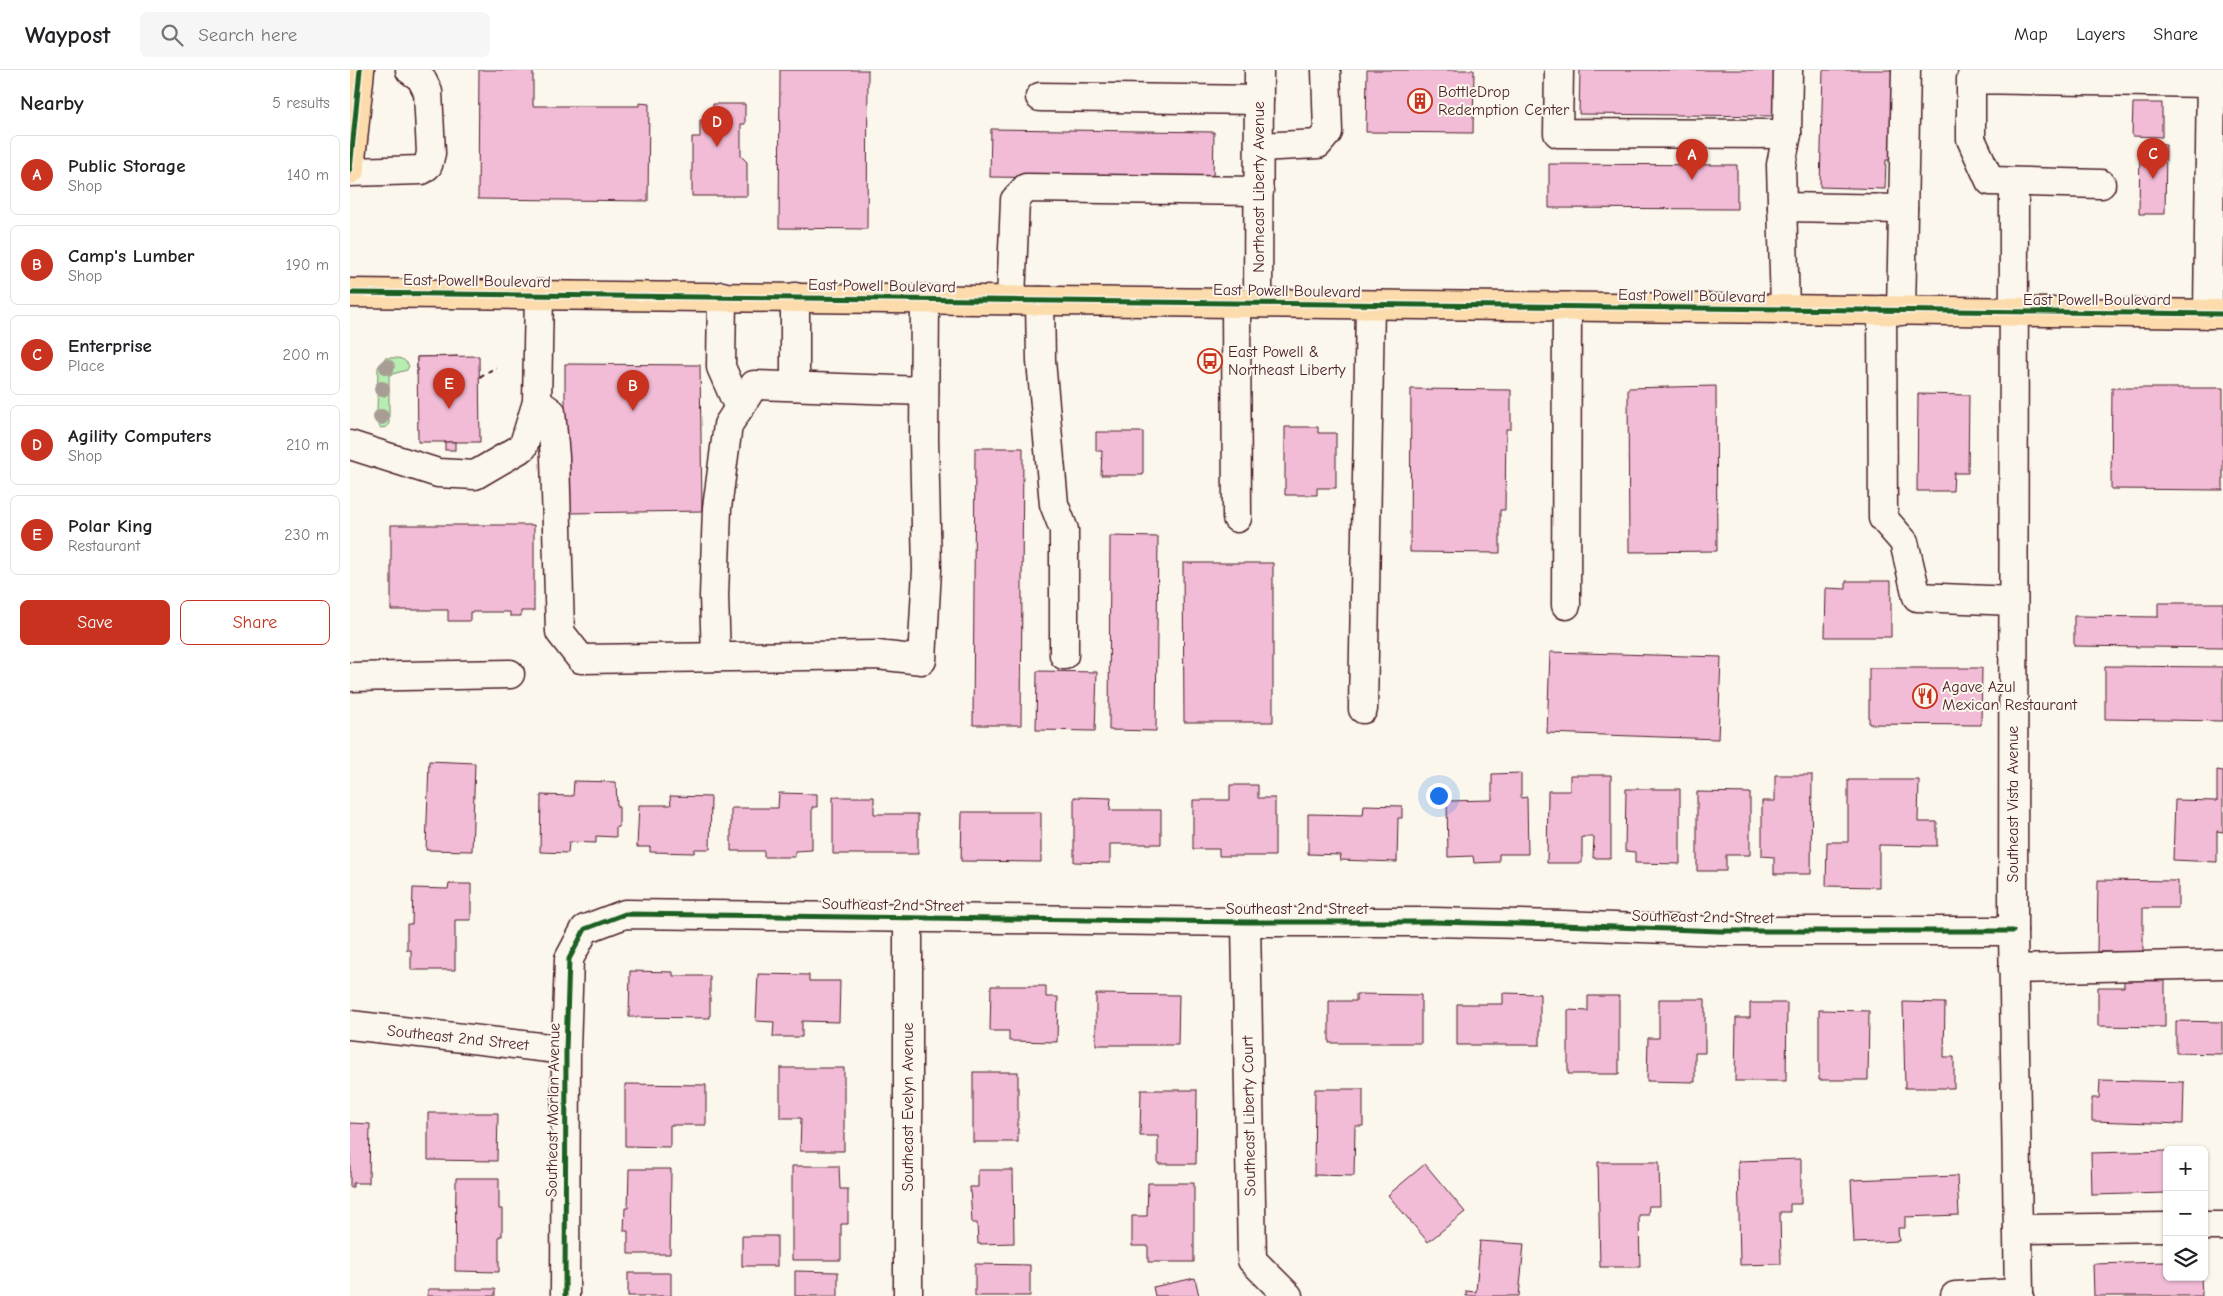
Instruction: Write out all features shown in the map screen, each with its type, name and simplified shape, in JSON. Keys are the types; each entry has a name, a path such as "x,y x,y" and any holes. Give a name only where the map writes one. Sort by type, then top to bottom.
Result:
{"main road":[{"path":"350,161 360,70"},
{"name":"East Powell Boulevard","path":"350,293 2216,314"}],"street":[{"path":"350,161 422,170 428,165 431,153 428,92 421,78 410,70"},
{"name":"Northeast Liberty Avenue","path":"1237,518 1247,303 1259,191 1259,70"},
{"path":"1259,147 1318,144 1328,132 1326,70"},
{"path":"1559,70 1558,133 1787,134"},
{"path":"1785,309 1781,165 1787,134 1788,70"},
{"path":"1906,70 1903,209 1892,311 1883,518 1904,542 1917,597 2013,601"},
{"path":"2101,184 1990,181 1971,138 1971,79 2211,76 2216,206 2216,314"},
{"path":"1040,97 1259,100"},
{"name":"Southeast Vista Avenue","path":"2014,182 2013,969 2019,1295"},
{"path":"1011,300 1015,200 1026,188 1259,191"},
{"path":"1782,207 1903,209"},
{"path":"350,445 438,474 475,474 523,447 537,402 539,294"},
{"path":"722,296 721,367 738,408"},
{"path":"795,297 795,386"},
{"path":"537,402 551,412 555,457 560,632 581,659 877,655 922,660 927,570 924,391 925,299"},
{"path":"1040,300 1041,362 1054,504 1064,530 1064,655"},
{"path":"1363,710 1370,305"},
{"path":"1566,605 1567,307"},
{"path":"716,657 714,596 717,508 728,425 754,385 924,391"},
{"path":"350,677 510,674"},
{"name":"Southeast 2nd Street","path":"585,929 625,914 1246,922 1442,922 1720,931 2013,931"},
{"name":"Southeast Evelyn Avenue","path":"908,918 908,1296"},
{"name":"Southeast Liberty Court","path":"1246,922 1252,1260 1288,1296"},
{"name":"Southeast Morlan Avenue","path":"565,1296 566,1050 569,959 585,929"},
{"path":"2013,969 2223,964"},
{"name":"Southeast 2nd Street","path":"350,1025 566,1050"},
{"path":"2208,1226 2223,1226"},
{"path":"2018,1229 2163,1227"},
{"path":"1955,1296 2019,1295"}],"path":[{"path":"480,377 496,368"}],"green space":[{"path":"385,358 402,359 409,366 407,370 389,375 389,423 387,427 380,428 377,416 378,367"}],"building":[{"path":"479,70 533,70 533,106 639,106 639,103 649,104 648,201 478,199"},
{"path":"780,70 868,70 867,229 779,228"},
{"name":"BottleDrop Redemption Center","path":"1367,70 1474,70 1473,133 1366,132"},
{"path":"1580,70 1779,70 1779,116 1579,114"},
{"path":"1823,70 1894,70 1892,160 1886,160 1885,189 1820,187"},
{"path":"2133,103 2162,103 2162,137 2132,136"},
{"path":"713,104 745,104 745,124 741,124 741,156 747,162 747,196 692,196 692,137 700,137 700,120 713,120"},
{"path":"991,129 1214,132 1213,180 990,177"},
{"path":"2140,144 2166,145 2165,214 2139,214"},
{"path":"1549,164 1737,165 1737,209 1549,208"},
{"path":"458,356 458,375 417,375 417,357"},
{"path":"479,356 480,442 418,442 417,357"},
{"path":"565,364 700,365 702,511 568,513 565,458"},
{"path":"1716,386 1717,551 1629,552 1628,388"},
{"path":"2112,388 2223,388 2223,490 2111,489"},
{"path":"1411,389 1511,390 1511,429 1506,429 1505,510 1500,510 1500,553 1410,552"},
{"path":"1918,394 1969,395 1968,473 1954,473 1953,491 1917,491"},
{"path":"1285,427 1318,427 1318,433 1336,433 1336,488 1317,488 1317,495 1285,495"},
{"path":"1096,432 1143,432 1143,475 1101,475 1102,451 1096,451"},
{"path":"445,442 455,442 455,450 445,450"},
{"path":"975,448 1023,448 1021,725 973,725"},
{"path":"391,525 534,525 534,611 521,611 521,616 510,616 510,612 470,612 470,621 448,621 448,610 391,610"},
{"path":"1110,536 1158,537 1156,731 1109,730"},
{"path":"1183,563 1273,563 1273,722 1184,722"},
{"path":"1846,581 1891,581 1891,637 1825,637 1826,588 1846,589"},
{"path":"2158,603 2223,603 2223,648 2074,646 2074,616 2158,617"},
{"path":"1550,652 1721,657 1718,739 1547,733"},
{"path":"2105,666 2223,667 2223,721 2105,719"},
{"name":"Agave Azul Mexican Restaurant","path":"1869,668 1982,668 1981,725 1869,724"},
{"path":"1037,671 1097,672 1095,731 1036,730"},
{"path":"429,761 475,763 472,851 426,850"},
{"path":"2217,770 2223,771 2223,832 2217,831 2217,862 2173,860 2175,800 2217,801"},
{"path":"1521,773 1521,798 1527,797 1528,854 1499,854 1499,862 1474,863 1473,856 1448,857 1447,801 1492,800 1492,774"},
{"path":"1570,775 1611,775 1611,858 1593,858 1594,837 1582,837 1582,863 1547,863 1548,791 1570,791"},
{"path":"1775,775 1812,775 1811,874 1774,874 1774,857 1762,856 1762,801 1775,801"},
{"path":"1848,780 1919,780 1918,822 1937,822 1937,846 1879,845 1879,887 1826,886 1827,842 1848,842"},
{"path":"574,781 616,782 619,827 616,827 616,837 596,836 596,843 569,842 568,853 540,852 541,795 573,796"},
{"path":"1230,785 1258,785 1258,798 1275,798 1275,856 1219,856 1219,849 1193,849 1193,800 1230,800"},
{"path":"1626,789 1680,789 1680,864 1635,863 1635,852 1625,851"},
{"path":"1697,792 1750,793 1750,855 1726,855 1726,871 1697,871"},
{"path":"779,793 817,794 817,807 812,807 812,850 795,851 795,857 764,857 764,851 731,851 731,808 778,808"},
{"path":"670,796 711,797 710,849 695,849 694,853 650,852 650,847 637,847 639,805 671,805"},
{"path":"833,797 874,797 874,814 918,814 918,854 833,854"},
{"path":"1074,797 1111,798 1110,810 1161,810 1161,844 1110,844 1110,863 1074,862"},
{"path":"1364,805 1402,806 1402,818 1398,818 1397,862 1340,860 1341,855 1308,854 1308,814 1363,815"},
{"path":"962,812 1041,812 1041,862 961,861"},
{"path":"2098,880 2178,881 2178,908 2143,908 2143,952 2097,952"},
{"path":"449,884 471,884 471,920 455,920 455,970 411,970 411,950 407,950 407,924 412,924 413,888 448,889"},
{"path":"630,971 673,972 673,976 710,976 710,1018 629,1017"},
{"path":"758,974 809,975 809,981 840,981 839,1022 802,1021 802,1037 773,1037 774,1022 756,1021"},
{"path":"2124,980 2165,981 2165,1027 2098,1026 2098,987 2124,987"},
{"path":"991,986 1046,986 1046,997 1058,997 1057,1042 1009,1041 1009,1031 990,1031"},
{"path":"1503,993 1540,994 1540,1045 1457,1045 1457,1004 1503,1004"},
{"path":"1096,994 1179,995 1178,1045 1096,1045"},
{"path":"1356,994 1421,995 1421,1043 1329,1043 1329,1001 1356,1001"},
{"path":"1588,996 1619,996 1619,1074 1568,1074 1568,1010 1588,1011"},
{"path":"1659,999 1705,999 1705,1053 1695,1053 1695,1082 1647,1081 1648,1038 1659,1038"},
{"path":"1903,1002 1945,1003 1944,1057 1954,1057 1954,1088 1905,1088"},
{"path":"1750,1003 1787,1003 1786,1081 1735,1081 1736,1018 1750,1018"},
{"path":"1819,1010 1869,1011 1868,1080 1819,1080"},
{"path":"2176,1021 2222,1022 2222,1054 2176,1053"},
{"path":"780,1068 844,1068 844,1151 800,1151 801,1118 780,1118"},
{"path":"973,1072 1018,1072 1018,1142 973,1142"},
{"path":"2100,1080 2184,1082 2183,1124 2092,1121 2092,1098 2099,1098"},
{"path":"625,1084 706,1085 706,1125 670,1125 670,1147 625,1146"},
{"path":"1315,1089 1363,1089 1363,1126 1355,1126 1354,1176 1314,1175"},
{"path":"1141,1090 1197,1090 1196,1164 1158,1164 1158,1136 1140,1136"},
{"path":"428,1113 498,1113 497,1161 428,1160"},
{"path":"350,1123 370,1124 369,1183 353,1183 353,1187 350,1187"},
{"path":"2163,1151 2163,1193 2092,1195 2091,1153"},
{"path":"1801,1159 1801,1204 1790,1204 1790,1212 1780,1212 1781,1264 1740,1265 1738,1161"},
{"path":"1598,1162 1659,1162 1660,1206 1649,1206 1648,1215 1639,1215 1640,1267 1600,1267"},
{"path":"1425,1164 1465,1212 1428,1242 1388,1195"},
{"path":"792,1166 839,1166 840,1189 848,1189 848,1224 841,1224 841,1260 792,1260"},
{"path":"629,1169 671,1169 670,1254 628,1254 628,1231 624,1231 625,1208 628,1208"},
{"path":"978,1170 1013,1170 1014,1243 978,1244 977,1223 972,1223 970,1187 978,1187"},
{"path":"1957,1176 1959,1215 1905,1217 1905,1228 1898,1228 1899,1241 1854,1243 1851,1180"},
{"path":"456,1178 499,1178 499,1209 502,1209 502,1236 499,1236 499,1272 455,1271"},
{"path":"1148,1183 1194,1183 1194,1262 1148,1262 1148,1246 1132,1246 1132,1216 1147,1216"},
{"path":"742,1236 777,1236 777,1266 742,1266"},
{"path":"1480,1241 1524,1244 1519,1296 1466,1296 1466,1291 1476,1292"},
{"path":"2163,1262 2163,1281 2201,1281 2202,1296 2094,1296 2093,1264"},
{"path":"975,1264 1030,1265 1030,1296 975,1296"},
{"path":"795,1271 838,1272 838,1296 795,1296"},
{"path":"628,1273 671,1273 671,1296 628,1296"},
{"path":"1195,1278 1199,1296 1155,1296 1153,1287"},
{"path":"428,1289 495,1289 495,1296 427,1296"}],"cycle path":[{"path":"350,170 360,70"},
{"path":"350,293 2223,314"},
{"path":"565,1296 566,1050 569,959 585,929 625,914 1246,922 1432,922 1720,931 2013,931"}],"place":[{"name":"BottleDrop Redemption Center","path":"1420,101"},
{"name":"Agility Computers","path":"717,147"},
{"name":"Enterprise","path":"2153,179"},
{"name":"Public Storage","path":"1692,180"},
{"name":"East Powell & Northeast Liberty","path":"1210,361"},
{"name":"Polar King","path":"449,409"},
{"name":"Camp's Lumber","path":"633,411"},
{"name":"Agave Azul Mexican Restaurant","path":"1925,696"}]}
